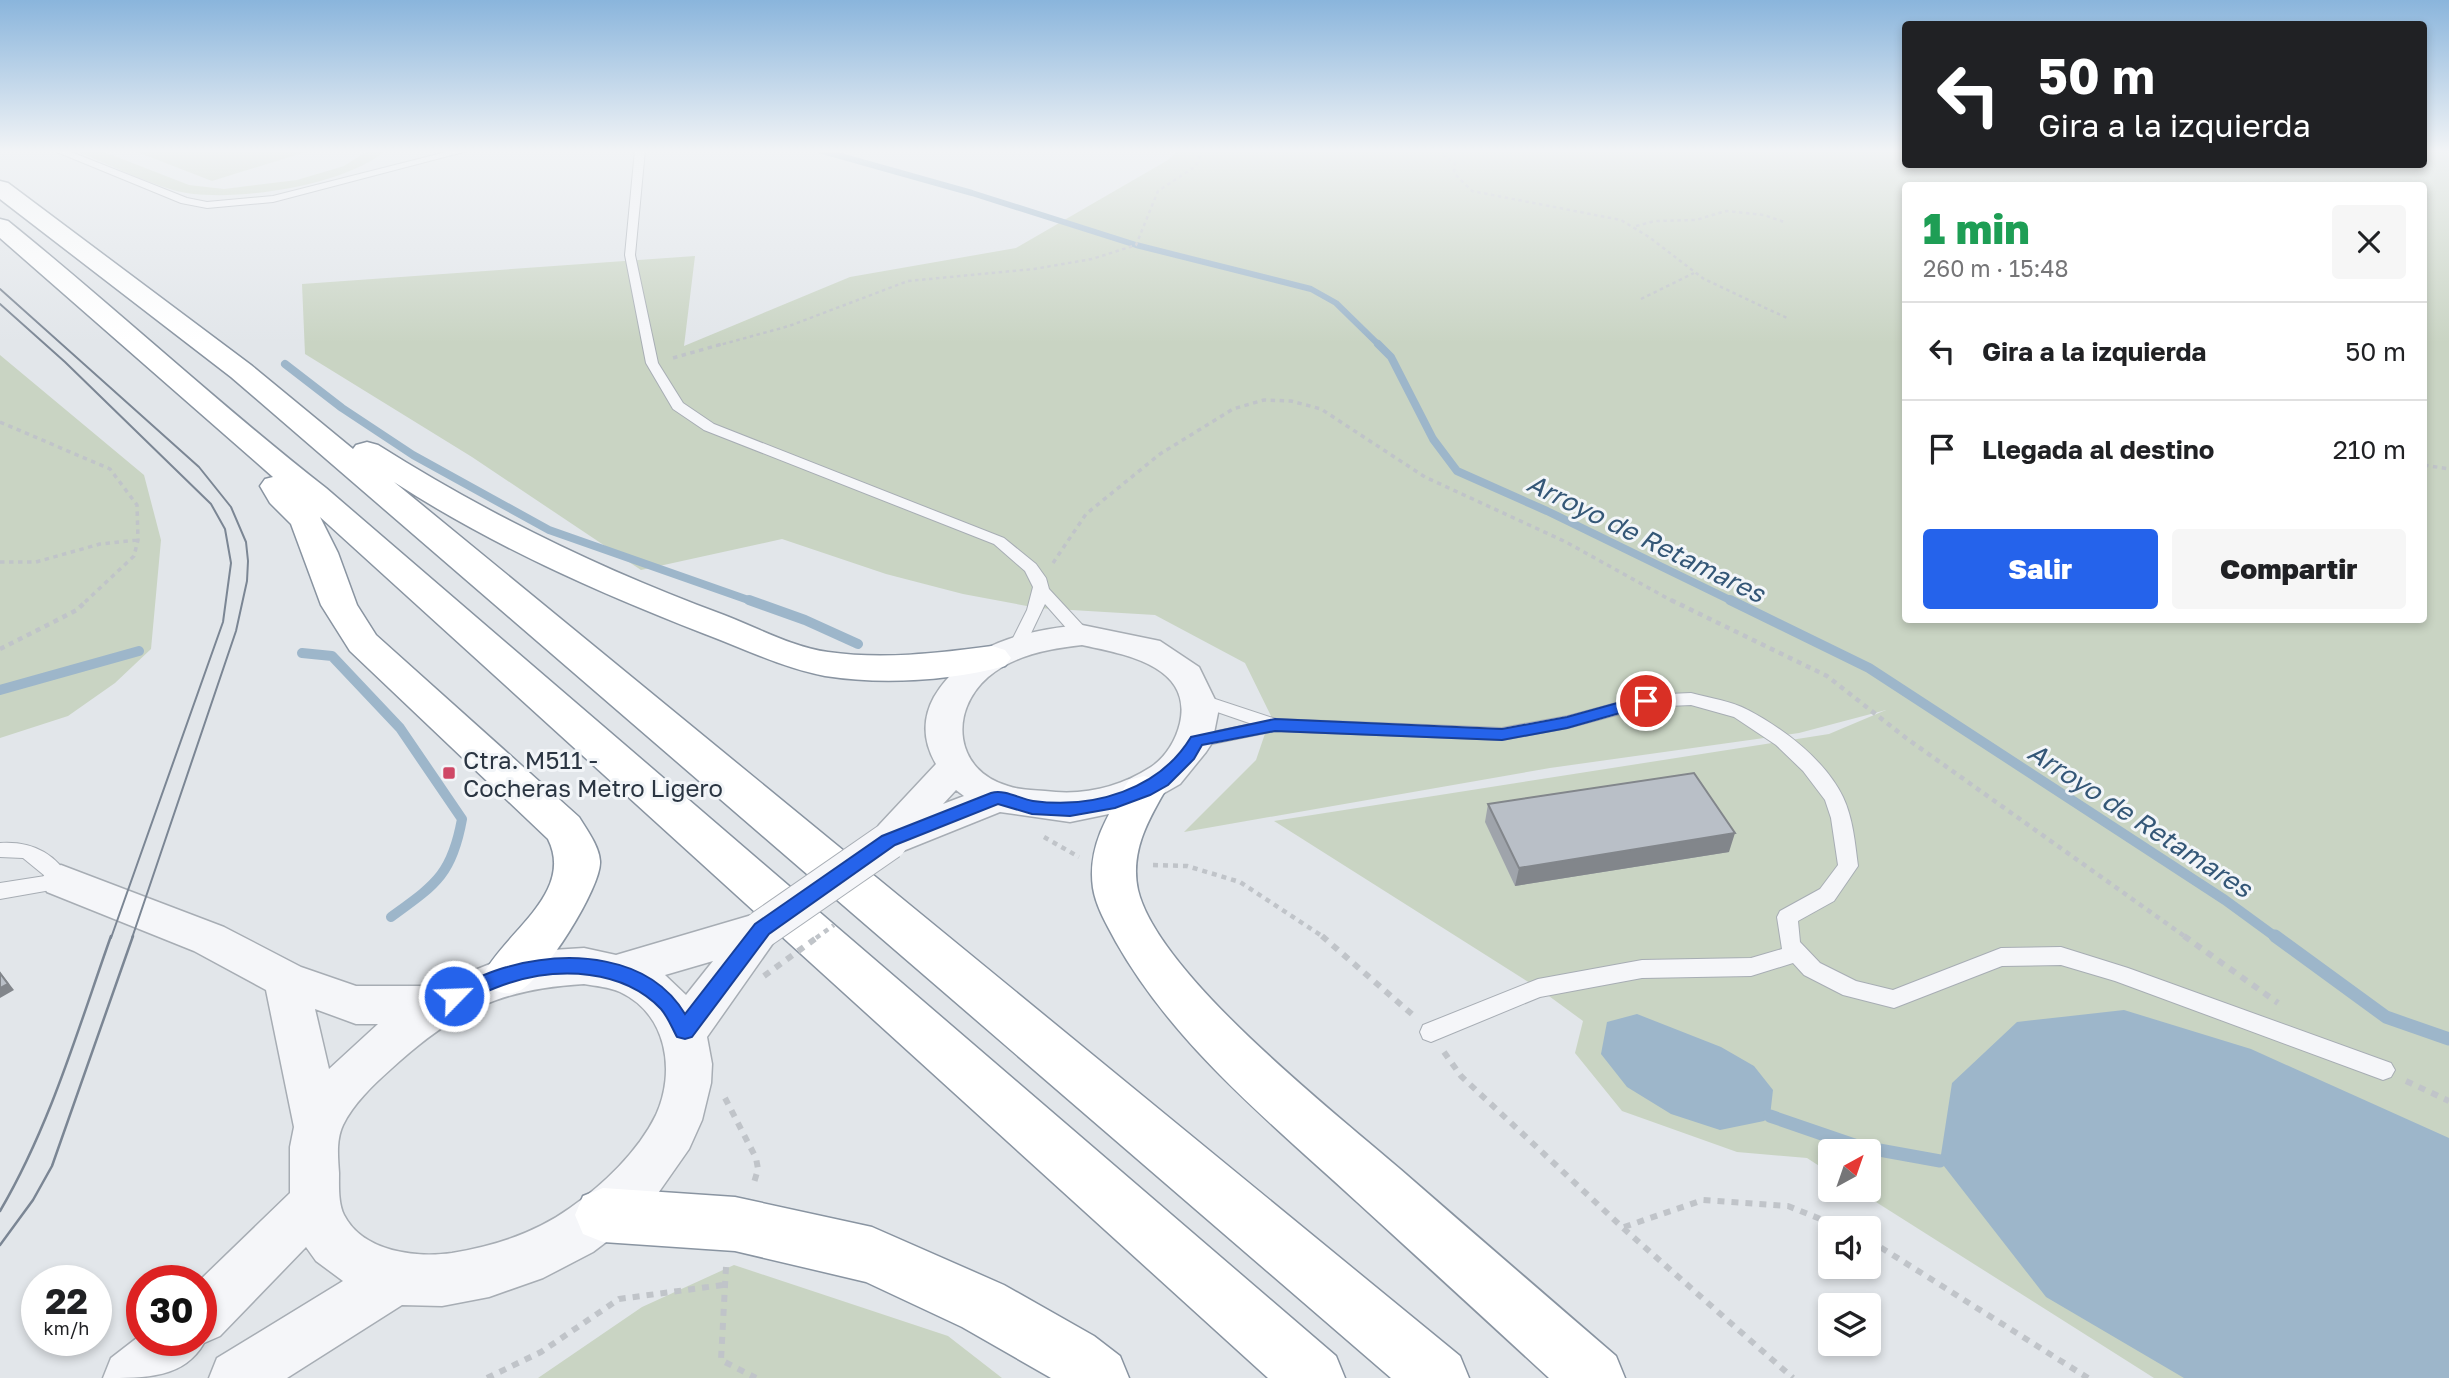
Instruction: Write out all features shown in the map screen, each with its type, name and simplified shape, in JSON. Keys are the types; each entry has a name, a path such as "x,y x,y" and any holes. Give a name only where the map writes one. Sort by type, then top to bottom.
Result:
{"highway":[{"path":"35,214 241,371 1438,1378"},
{"path":"0,226 104,312 259,452 315,495 1314,1378"},
{"path":"241,371 299,404 403,476 461,509 654,603 808,661 849,667 912,668 1005,652"},
{"path":"259,452 281,496 306,520 321,553 339,606 363,643 565,828 573,844 578,864 572,886 532,947 508,975"},
{"path":"1144,791 1121,834 1113,864 1113,882 1129,925 1146,952 1209,1028 1312,1129 1594,1378"},
{"path":"603,1215 735,1224 872,1255 983,1306 1073,1357 1098,1378"}],"street":[{"path":"1082,635 1136,643 1159,652 1178,666 1192,682 1200,700 1202,720 1197,741 1177,768 1144,791 1109,803 1070,809 1032,807 998,797 973,784 955,766 945,747 942,728 946,708 957,689 972,672 1005,652 1049,638 1082,635"},
{"path":"888,841 955,766"},
{"path":"685,1031 762,929 888,841 998,797"},
{"path":"61,881 122,908 209,939 286,980 356,1005 437,1005"},
{"path":"618,972 762,929"},
{"path":"286,980 318,1127 314,1154 313,1204 328,1238 357,1263 396,1278 446,1280 500,1269 554,1247 603,1215 648,1169 678,1120 690,1073 685,1031 669,1005 646,985 618,972 584,966 547,967 508,975 437,1005 397,1032 341,1087 318,1127"},
{"path":"217,1301 313,1204"},
{"path":"237,1378 396,1278"},
{"path":"131,1378 158,1356"}],"lane":[{"path":"634,214 630,255 652,363 678,406 709,427 999,541 1030,565 1042,587 1082,635"},
{"path":"1005,652 1042,587"},
{"path":"1197,741 1275,725 1502,734 1567,722 1646,701 1691,699 1740,713 1782,741 1810,766 1834,798 1841,818 1848,866 1828,895 1787,917 1790,944 1812,969 1851,989 1894,999 2001,957 2061,957 2120,974 2383,1070"},
{"path":"1200,700 1275,725"},
{"path":"0,850 31,850 45,860 61,881 0,891"},
{"path":"1431,1032 1538,988 1642,969 1751,967 1797,953"}],"path":[{"path":"652,363 789,326 908,281 1034,269 1092,260 1136,245 1149,214"},
{"path":"1596,214 1636,226 1694,273 1722,290 1787,318"},
{"path":"1636,226 1655,221 1696,220 1715,214"},
{"path":"1757,214 1784,222"},
{"path":"1642,299 1694,273"},
{"path":"1042,587 1086,514 1160,454 1233,409 1264,400 1291,401 1321,409 1343,420 1425,477 1566,542 1670,600 1827,676 1916,746 2283,1007"},
{"path":"0,422 110,469 137,505 138,540 134,556 77,610 0,649"},
{"path":"2427,465 2449,469"},
{"path":"0,562 36,562 100,544 138,540"},
{"path":"1038,835 1081,858 1113,864 1187,866 1240,882 1328,940 1431,1032 1461,1076 1623,1228 1793,1378"},
{"path":"754,983 764,976"},
{"path":"2383,1070 2449,1101"},
{"path":"722,1092 757,1158 758,1169 735,1224 723,1285 722,1360 756,1378"},
{"path":"1623,1228 1703,1200 1788,1206 1818,1218"},
{"path":"1881,1248 2088,1378"},
{"path":"487,1378 541,1352 619,1299 723,1285"}],"green space":[{"path":"1074,214 1902,214 1902,623 2427,623 2427,214 2449,214 2449,1378 2154,1378 1876,1202 1881,1202 1881,1139 1818,1139 1818,1165 1807,1158 1737,1152 1622,1111 1575,1053 1583,1021 1538,988 1274,821 1829,734 1886,710 1799,733 1550,768 1184,832 1256,760 1271,716 1245,663 1155,615 1038,608 963,594 886,574 782,539 641,570 472,457 305,354 302,284 695,256 684,346 850,277 1016,248"},
{"path":"0,355 144,475 161,540 151,649 115,683 68,716 0,738"},
{"path":"734,1265 948,1336 1002,1378 538,1378 642,1307"}],"water":[{"path":"2124,1010 2251,1049 2449,1138 2449,1378 2184,1378 2046,1297 1940,1161 1952,1083 2017,1022"},
{"path":"1637,1014 1721,1047 1754,1066 1773,1090 1770,1116 1764,1121 1720,1130 1671,1114 1627,1087 1601,1054 1607,1022"}],"building":[{"path":"1694,773 1735,833 1519,868 1488,804"},
{"path":"0,973 8,984 0,988"}],"waterway":[{"name":"Arroyo de Retamares","path":"1039,214 1136,245 1311,289 1336,303 1380,346"},
{"name":"Arroyo de Retamares","path":"1380,346 1391,357 1433,439 1457,471 1547,511 1734,602"},
{"path":"285,364 342,408 413,455 549,530 754,602"},
{"path":"749,600 805,620 858,644"},
{"name":"Arroyo de Retamares","path":"1730,600 1869,668 2225,900 2277,938"},
{"path":"0,690 139,651"},
{"path":"302,653 332,656 400,728 462,819 447,866 430,887 391,917"},
{"name":"Arroyo de Retamares","path":"2275,936 2386,1017 2449,1039"},
{"path":"1770,1116 1857,1146 1940,1161"}],"tram line":[{"path":"0,289 199,467 231,507 246,542 247,581 236,631 132,938"},
{"path":"0,304 65,362 211,504 225,529 231,563 223,622 111,938"},
{"path":"0,1211 18,1179 48,1111 111,936"},
{"path":"0,1245 33,1200 52,1166 133,936"}],"place":[{"name":"Ctra. M511 - Cocheras Metro Ligero","path":"449,773"}],"route":[{"path":"454,996 508,975 547,967 584,966 618,972 646,985 669,1005 685,1031 762,929 888,841 998,797 1032,807 1070,809 1109,803 1144,791 1162,780 1177,768 1197,741 1275,725 1502,734 1567,722 1646,701"}]}
